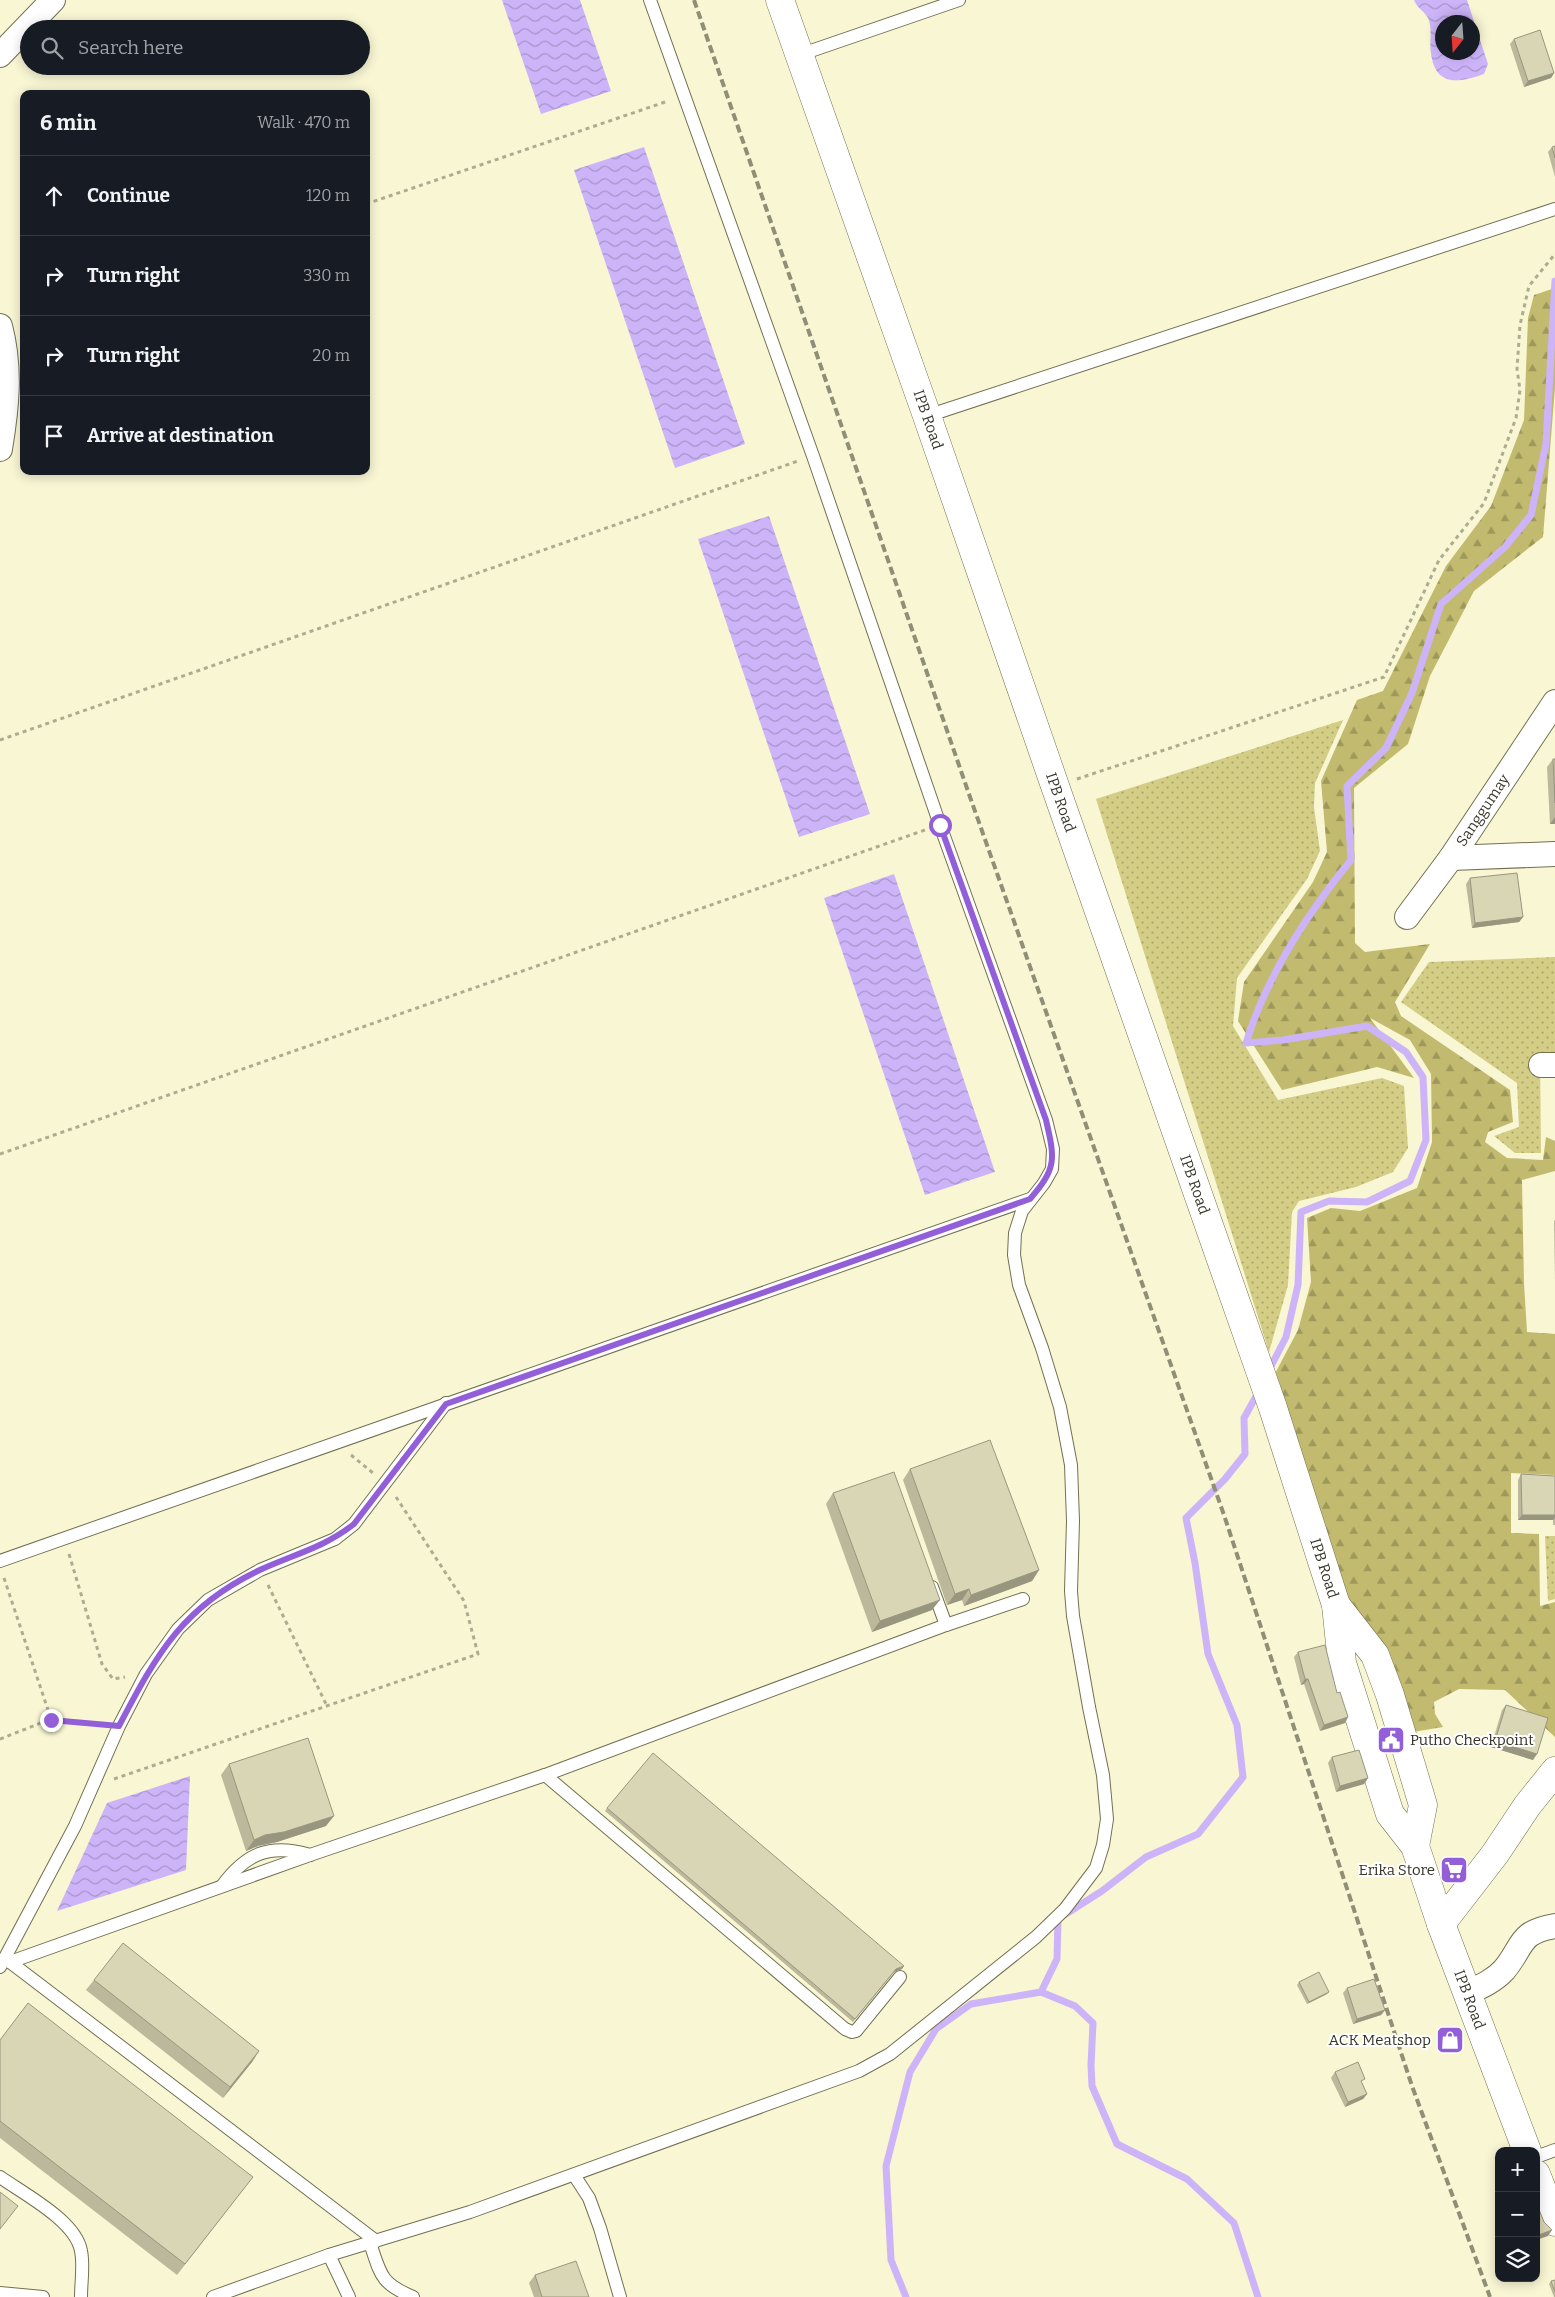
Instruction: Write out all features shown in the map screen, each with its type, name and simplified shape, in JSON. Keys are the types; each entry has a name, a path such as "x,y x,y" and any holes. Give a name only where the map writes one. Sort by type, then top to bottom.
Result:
{"street":[{"path":"33,20 52,0"},
{"name":"IPB Road","path":"780,0 927,416 1054,786 1274,1408 1336,1605 1342,1663 1390,1814 1415,1846 1441,1924 1525,2147"},
{"path":"0,55 20,34"},
{"path":"0,326 8,374 6,413 0,449"},
{"name":"Sanggumay","path":"1407,917 1451,858 1555,702"},
{"path":"1451,858 1555,854"},
{"name":"IPB Road","path":"1336,1605 1375,1655 1390,1695 1423,1805 1415,1846"},
{"path":"1441,1924 1495,1854 1527,1806 1555,1771"},
{"path":"1467,1993 1488,1983 1504,1970 1525,1937 1542,1928 1555,1926"},
{"path":"1540,2184 1555,2222"}],"lane":[{"path":"220,2296 329,2255 470,2212 859,2071 890,2054 1036,1937 1064,1909 1096,1868 1103,1846 1107,1819 1104,1775 1073,1616 1070,1569 1073,1521 1071,1465 1060,1407 1042,1348 1019,1285 1014,1256 1015,1233 1022,1211 1044,1183 1052,1169 1052,1149 1046,1120 940,825 813,456 650,0"},
{"path":"799,55 959,0"},
{"path":"927,416 1555,210"},
{"path":"0,1561 1030,1199"},
{"path":"5,1962 75,1826 119,1726 146,1674 178,1629 208,1600 260,1570 335,1539 354,1524 446,1404"},
{"path":"929,1578 946,1625"},
{"path":"5,1962 310,1854 545,1775 1023,1598"},
{"path":"545,1775 845,2029 852,2032 856,2031 900,1978"},
{"path":"222,1886 239,1865 249,1858 272,1851 288,1849 310,1854"},
{"path":"5,1962 373,2242 384,2279 389,2285 413,2297"},
{"path":"1540,2155 1555,2150"},
{"path":"574,2175 589,2198 600,2228 620,2297"},
{"path":"0,2177 66,2224 76,2235 81,2250 81,2297"},
{"path":"329,2255 350,2297"},
{"path":"0,2293 43,2297"}],"path":[{"path":"370,203 683,96"},
{"path":"1054,786 1384,677 1439,560 1484,503 1516,418 1520,390 1518,369 1520,325 1529,286 1555,254"},
{"path":"0,740 813,456"},
{"path":"0,1154 940,825"},
{"path":"92,1786 478,1654 464,1601 386,1483 336,1443"},
{"path":"64,1537 102,1664 112,1679 146,1674"},
{"path":"260,1570 327,1706"},
{"path":"3,1574 51,1720"},
{"path":"0,1739 51,1720 119,1726"}],"shaded area":[{"path":"1343,720 1315,783 1314,807 1320,851 1307,879 1237,978 1233,1026 1278,1100 1382,1078 1404,1086 1408,1148 1393,1172 1356,1187 1299,1201 1292,1212 1288,1285 1269,1352 1096,799"},
{"path":"1555,957 1555,1058 1540,1058 1541,1153 1515,1153 1494,1136 1519,1127 1517,1083 1401,1002 1429,962"},
{"path":"1545,1536 1555,1536 1555,1599 1548,1601"}],"green space":[{"path":"1555,288 1555,388 1543,537 1474,591 1430,676 1408,744 1354,788 1355,943 1365,952 1430,944 1395,1002 1401,1016 1510,1090 1513,1122 1488,1132 1485,1142 1507,1158 1543,1160 1546,1137 1555,1141 1555,1171 1522,1180 1527,1332 1555,1334 1555,1475 1511,1473 1511,1533 1539,1534 1540,1606 1555,1602 1555,1737 1505,1690 1459,1689 1434,1702 1435,1714 1443,1727 1413,1732 1342,1598 1270,1383 1298,1330 1311,1282 1307,1218 1331,1208 1360,1211 1417,1188 1432,1142 1431,1074 1410,1040 1370,1018 1414,1078 1377,1067 1282,1090 1238,1021 1244,982 1313,882 1327,852 1321,781 1357,700 1383,691 1446,566 1491,506 1524,420 1528,318 1534,295"}],"water":[{"path":"502,0 580,0 611,91 541,114"},
{"path":"1414,0 1467,0 1472,15 1435,15 1435,60 1480,60 1480,40 1488,64 1484,74 1466,79 1450,80 1437,72 1431,53 1431,31 1428,18"},
{"path":"644,147 745,444 675,468 574,170"},
{"path":"769,516 870,814 799,837 698,539"},
{"path":"894,874 995,1172 925,1195 824,898"},
{"path":"190,1776 186,1870 57,1911 107,1803"}],"building":[{"path":"1540,30 1554,73 1528,81 1514,39"},
{"path":"1555,146 1555,158 1552,147"},
{"path":"1553,759 1555,759 1555,803"},
{"path":"1517,873 1523,917 1475,923 1470,878"},
{"path":"990,1440 1039,1570 971,1595 969,1589 955,1594 910,1469"},
{"path":"894,1472 940,1600 880,1621 833,1493"},
{"path":"1521,1474 1555,1476 1555,1515 1522,1515"},
{"path":"1325,1645 1337,1693 1340,1692 1348,1717 1324,1725 1308,1679 1305,1679 1298,1652"},
{"path":"1506,1705 1548,1718 1537,1754 1495,1741"},
{"path":"308,1738 334,1816 284,1832 265,1835 254,1840 229,1764"},
{"path":"1359,1750 1368,1778 1340,1786 1332,1757"},
{"path":"653,1753 904,1966 896,1969 855,2019 607,1808"},
{"path":"123,1943 259,2051 230,2087 94,1980"},
{"path":"1319,1972 1329,1992 1309,2002 1299,1982"},
{"path":"1374,1979 1385,2010 1357,2019 1347,1988"},
{"path":"28,2003 253,2177 185,2264 0,2121 0,2040"},
{"path":"1358,2062 1365,2079 1361,2081 1367,2094 1348,2102 1335,2072"},
{"path":"0,2192 18,2206 0,2229"},
{"path":"1540,2212 1544,2222 1552,2230 1540,2234"},
{"path":"576,2261 589,2297 542,2297 535,2275"},
{"path":"1555,2280 1555,2292 1551,2281"}],"waterway":[{"path":"1268,1372 1286,1337 1298,1285 1301,1212 1329,1201 1367,1202 1410,1181 1426,1140 1423,1077 1406,1052 1367,1026 1283,1040 1246,1043 1265,993 1290,947 1319,902 1351,860 1347,786 1386,748 1412,693 1441,604 1505,547 1531,515 1546,444 1555,281"},
{"path":"1041,1992 1057,1959 1058,1919 1102,1891 1146,1857 1198,1834 1243,1777 1237,1725 1208,1654 1195,1563 1186,1518 1225,1479 1245,1454 1244,1418 1259,1391"},
{"path":"906,2297 891,2260 886,2166 910,2072 936,2029 971,2004 1041,1992 1075,2006 1093,2023 1092,2086 1117,2144 1187,2179 1234,2223 1258,2297"}],"railway":[{"path":"694,0 970,797 1224,1515 1412,2086 1490,2297"}],"place":[{"name":"Putho Checkpoint","path":"1391,1740"},
{"name":"Erika Store","path":"1454,1870"},
{"name":"ACK Meatshop","path":"1450,2040"}],"route":[{"path":"51,1720 119,1726 146,1674 178,1629 208,1600 260,1570 335,1539 354,1524 446,1404 1030,1199 1044,1183 1052,1169 1052,1149 1046,1120 940,825"}]}
